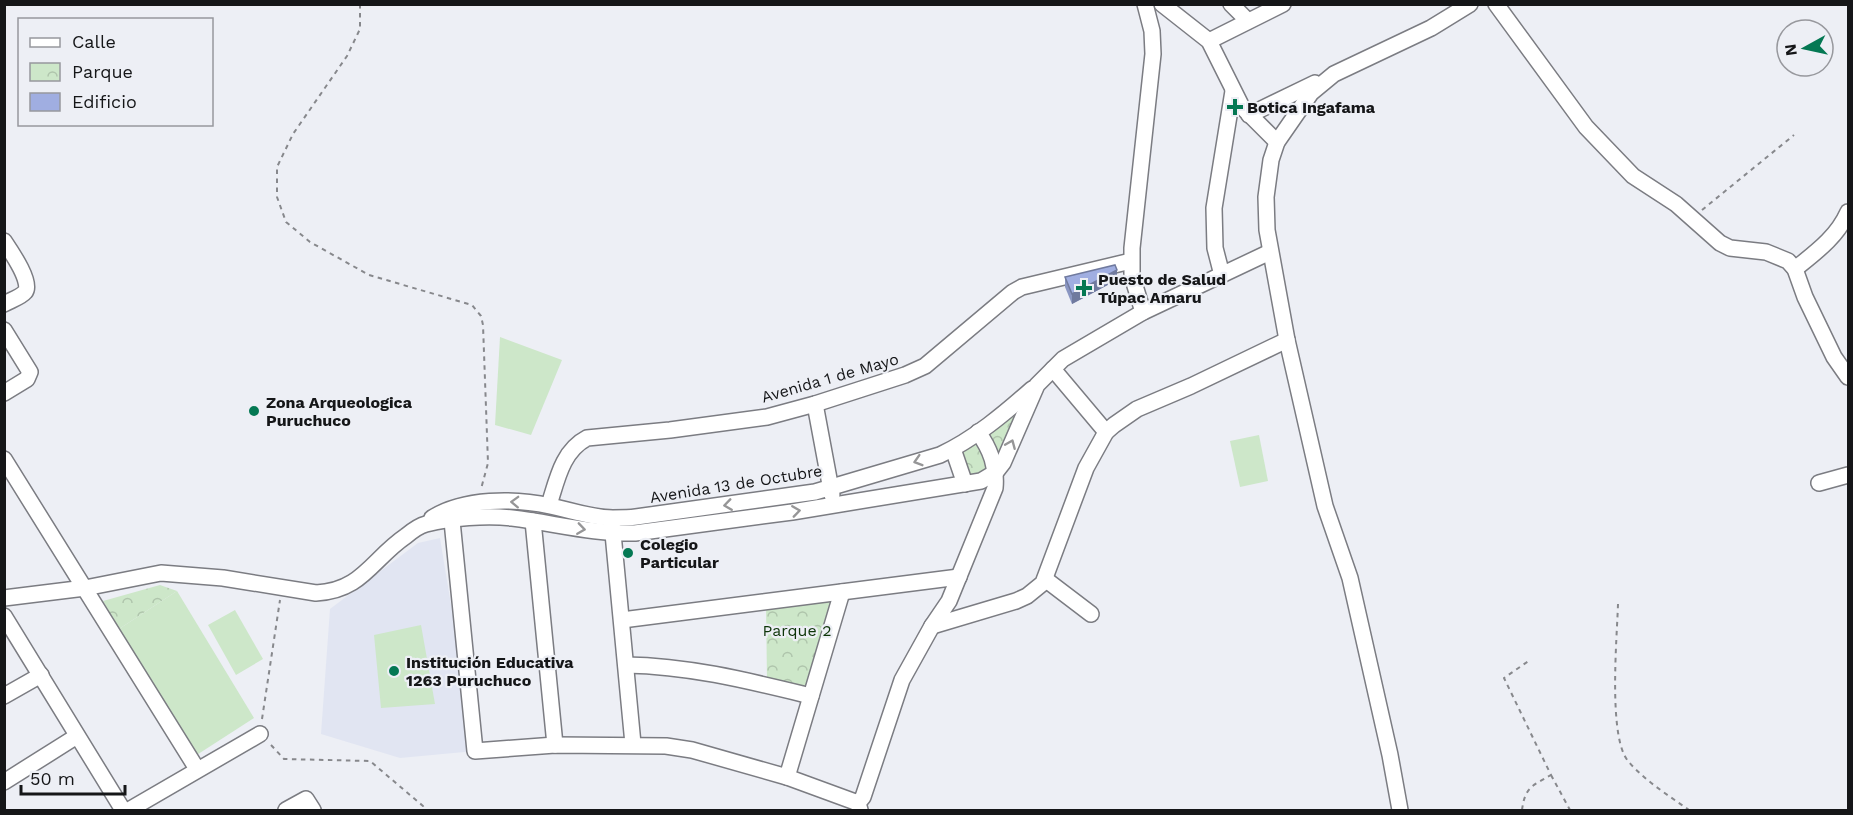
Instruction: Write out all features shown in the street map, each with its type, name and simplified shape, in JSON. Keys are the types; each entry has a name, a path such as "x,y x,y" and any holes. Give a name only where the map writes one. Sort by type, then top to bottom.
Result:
{"street":[{"path":"1143,312 1132,276 1131,261 1134,210 1153,54 1152,31 1145,4"},
{"path":"1162,4 1209,40 1233,91 1248,115 1278,142"},
{"path":"1231,4 1248,21"},
{"path":"1209,40 1283,4"},
{"path":"1248,115 1431,28 1470,4"},
{"path":"1496,4 1586,127 1633,176 1676,204 1720,243 1730,248 1766,252 1788,261 1795,269 1805,297 1834,357 1848,377"},
{"path":"1334,74 1304,101 1278,142 1271,160 1266,197 1267,230 1287,340 1325,506 1350,578 1390,755 1400,810"},
{"path":"1222,274 1215,248 1214,208 1233,91"},
{"path":"1795,269 1828,242 1844,222 1848,212"},
{"path":"4,241 26,279 27,288 24,293 4,304"},
{"name":"Avenida 13 de Octubre","path":"4,598 85,588 161,573 223,578 316,593 330,593 345,588 358,579 398,541 419,526 439,514 458,507 510,502 549,505 612,526 667,514 831,488 953,448 1008,410 1079,349 1143,312 1270,252"},
{"name":"Avenida 1 de Mayo","path":"549,505 557,479 570,451 587,438 767,417 905,375 925,366 1000,302 1022,287 1131,261"},
{"path":"4,330 30,372 25,381 4,393"},
{"path":"932,626 1016,601 1036,590 1045,579 1086,468 1106,432 1137,409 1287,340"},
{"path":"1053,369 1106,432"},
{"path":"419,526 497,517 657,530 834,506 981,481 996,472 1003,463 1036,385"},
{"path":"815,404 834,506"},
{"path":"452,521 475,751 555,745 666,746 692,750 787,777 859,807 902,680 932,626 949,601 995,488 996,472 985,442 978,432"},
{"path":"953,448 965,484"},
{"path":"4,459 197,769"},
{"path":"1819,483 1848,475"},
{"path":"532,521 555,745"},
{"path":"612,526 633,744"},
{"path":"622,620 959,577"},
{"path":"1045,579 1091,614"},
{"path":"787,777 842,592"},
{"path":"4,616 123,810"},
{"path":"626,665 672,667 720,674 811,696"},
{"path":"4,696 41,675"},
{"path":"129,810 260,734"},
{"path":"4,782 77,736"},
{"path":"286,810 304,799 308,800 313,810"}],"path":[{"path":"360,4 360,29 346,56 293,134 277,167 277,197 286,222 310,242 369,275 472,305 481,316 488,463 478,504"},
{"path":"1693,218 1794,135"},
{"path":"282,587 260,734 284,759 370,761 423,806 424,810"},
{"path":"1618,604 1616,724 1621,748 1628,761 1644,776 1689,810"},
{"path":"1530,660 1504,678 1570,810"},
{"path":"1522,810 1528,789 1551,775"}],"shaded area":[{"name":"Institución Educativa 1263 Puruchuco","path":"440,538 475,751 400,758 321,734 330,609 418,543"}],"green space":[{"path":"500,337 562,360 531,435 495,425"},
{"path":"1013,415 1015,417 1000,454 997,453 989,434"},
{"path":"1259,435 1268,481 1240,487 1230,441"},
{"path":"971,443 980,445 988,467 986,472 979,475 967,473 963,460 964,450"},
{"path":"160,585 177,591 119,629 103,601"},
{"path":"177,591 254,718 192,758 119,629"},
{"name":"Parque 2","path":"838,595 809,691 767,681 766,604"},
{"path":"235,610 263,659 236,675 208,625"},
{"path":"421,625 435,704 381,708 374,635"}],"building":[{"path":"1115,265 1117,270 1072,294 1065,277"}],"place":[{"name":"Botica Ingafama","path":"1235,107"},
{"name":"Puesto de Salud Túpac Amaru","path":"1084,288"},
{"name":"Zona Arqueologica Puruchuco","path":"254,411"},
{"name":"Colegio Particular","path":"628,553"},
{"name":"Institución Educativa 1263 Puruchuco","path":"394,671"}]}
